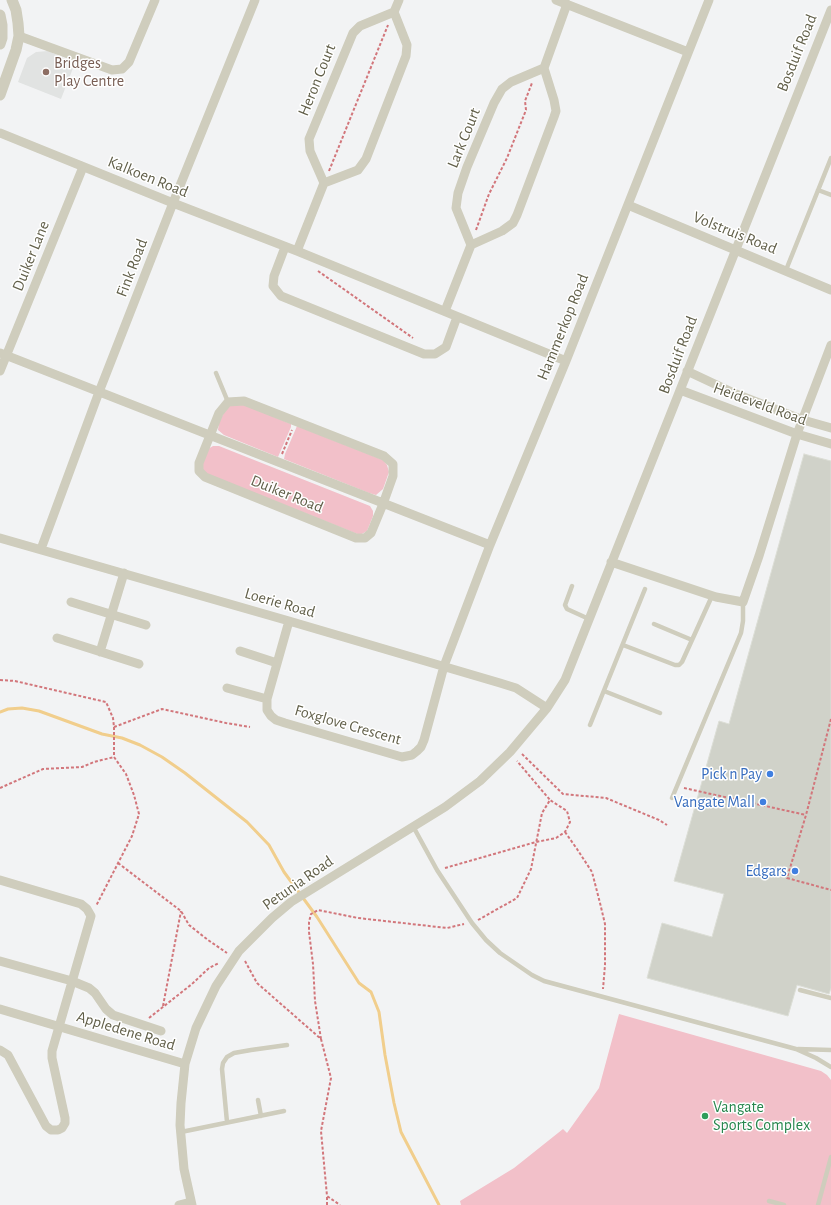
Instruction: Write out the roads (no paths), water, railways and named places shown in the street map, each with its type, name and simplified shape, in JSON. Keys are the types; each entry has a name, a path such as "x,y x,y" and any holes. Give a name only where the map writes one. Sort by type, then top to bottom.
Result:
{"street":[{"path":"0,95 4,71 16,50 19,36 16,10 12,0"},
{"path":"19,36 112,70 122,69 129,62 154,0"},
{"name":"Fink Road","path":"41,549 99,392 255,0"},
{"path":"297,251 324,184 358,170 366,159 406,56 407,45 394,12 399,0"},
{"path":"556,0 688,52"},
{"name":"Hammerkop Road","path":"444,666 490,545 566,361 709,0"},
{"path":"445,311 471,245 502,231 513,222 517,215 556,111 544,68 567,4"},
{"name":"Bosduif Road","path":"547,708 565,680 831,10"},
{"name":"Heron Court","path":"324,184 310,151 309,139 353,33 360,26 394,12"},
{"path":"0,15 2,38 0,44"},
{"name":"Lark Court","path":"471,245 458,214 456,204 458,193 467,167 502,89 516,79 544,68"},
{"name":"Kalkoen Road","path":"0,133 297,251 566,361"},
{"name":"Duiker Lane","path":"0,371 3,354 83,167"},
{"name":"Volstruis Road","path":"628,206 736,249 831,290"},
{"path":"285,247 274,276 274,286 281,296 424,354 435,354 446,347 457,316"},
{"path":"611,562 712,596 731,601 743,602 797,434 831,345"},
{"name":"Duiker Road","path":"3,354 490,545"},
{"name":"Heideveld Road","path":"687,371 736,394 803,420 831,428"},
{"name":"Heideveld Road","path":"680,390 797,434 831,444"},
{"name":"Duiker Road","path":"244,401 384,456 393,464 393,476 384,504 371,533 365,538 356,538 204,477 199,471 199,463 210,435 219,413 228,402 244,401"},
{"name":"Loerie Road","path":"0,538 516,688 547,708"},
{"path":"100,652 124,573"},
{"path":"71,602 146,625"},
{"path":"226,688 267,699 289,621"},
{"path":"57,638 139,664"},
{"path":"240,651 277,663"},
{"name":"Foxglove Crescent","path":"267,699 267,710 270,716 276,720 402,757 412,755 421,747 444,666"},
{"name":"Petunia Road","path":"192,1204 184,1169 181,1132 181,1104 185,1064 196,1028 207,1004 216,986 239,951 272,918 291,902 414,828 480,781 510,752 547,708"},
{"path":"0,880 81,904 87,909 91,916 59,1027"},
{"path":"0,961 89,988 95,992 106,1009 113,1015 161,1031"},
{"name":"Appledene Road","path":"0,1009 185,1064"},
{"name":"Appledene Road","path":"0,1050 8,1054 12,1060 46,1126 51,1130 58,1130 62,1128 65,1123 52,1058 53,1048 59,1027"},
{"path":"179,1205 192,1204"}],"lane":[{"path":"786,270 831,158"},
{"path":"818,190 831,195"},
{"path":"216,372 228,402"},
{"path":"572,586 565,604 567,609 589,619"},
{"path":"590,725 646,589"},
{"path":"623,644 675,666 680,665 712,596"},
{"path":"672,798 741,633 743,621 743,602"},
{"path":"654,624 692,640"},
{"path":"604,691 660,713"},
{"path":"414,828 437,870 472,923 500,954 532,975 544,981 796,1049 831,1067"},
{"path":"800,990 831,998"},
{"path":"227,1122 222,1069 223,1063 227,1057 234,1053 287,1045"},
{"path":"796,1049 831,1050"},
{"path":"258,1100 261,1116"},
{"path":"181,1132 284,1111"},
{"path":"818,1205 831,1156"},
{"path":"768,1201 784,1205"}],"waterway":[{"path":"0,712 8,709 22,708 39,711 102,734 122,738 140,745 162,757 185,773 247,822 269,845 284,872 317,917 359,983 371,992 379,1012 385,1055 401,1132 439,1205"}],"place":[{"name":"Bridges Play Centre","path":"46,72"},
{"name":"Pick n Pay","path":"770,774"},
{"name":"Vangate Mall","path":"763,802"},
{"name":"Edgars","path":"795,871"},
{"name":"Vangate Sports Complex","path":"705,1116"}]}
